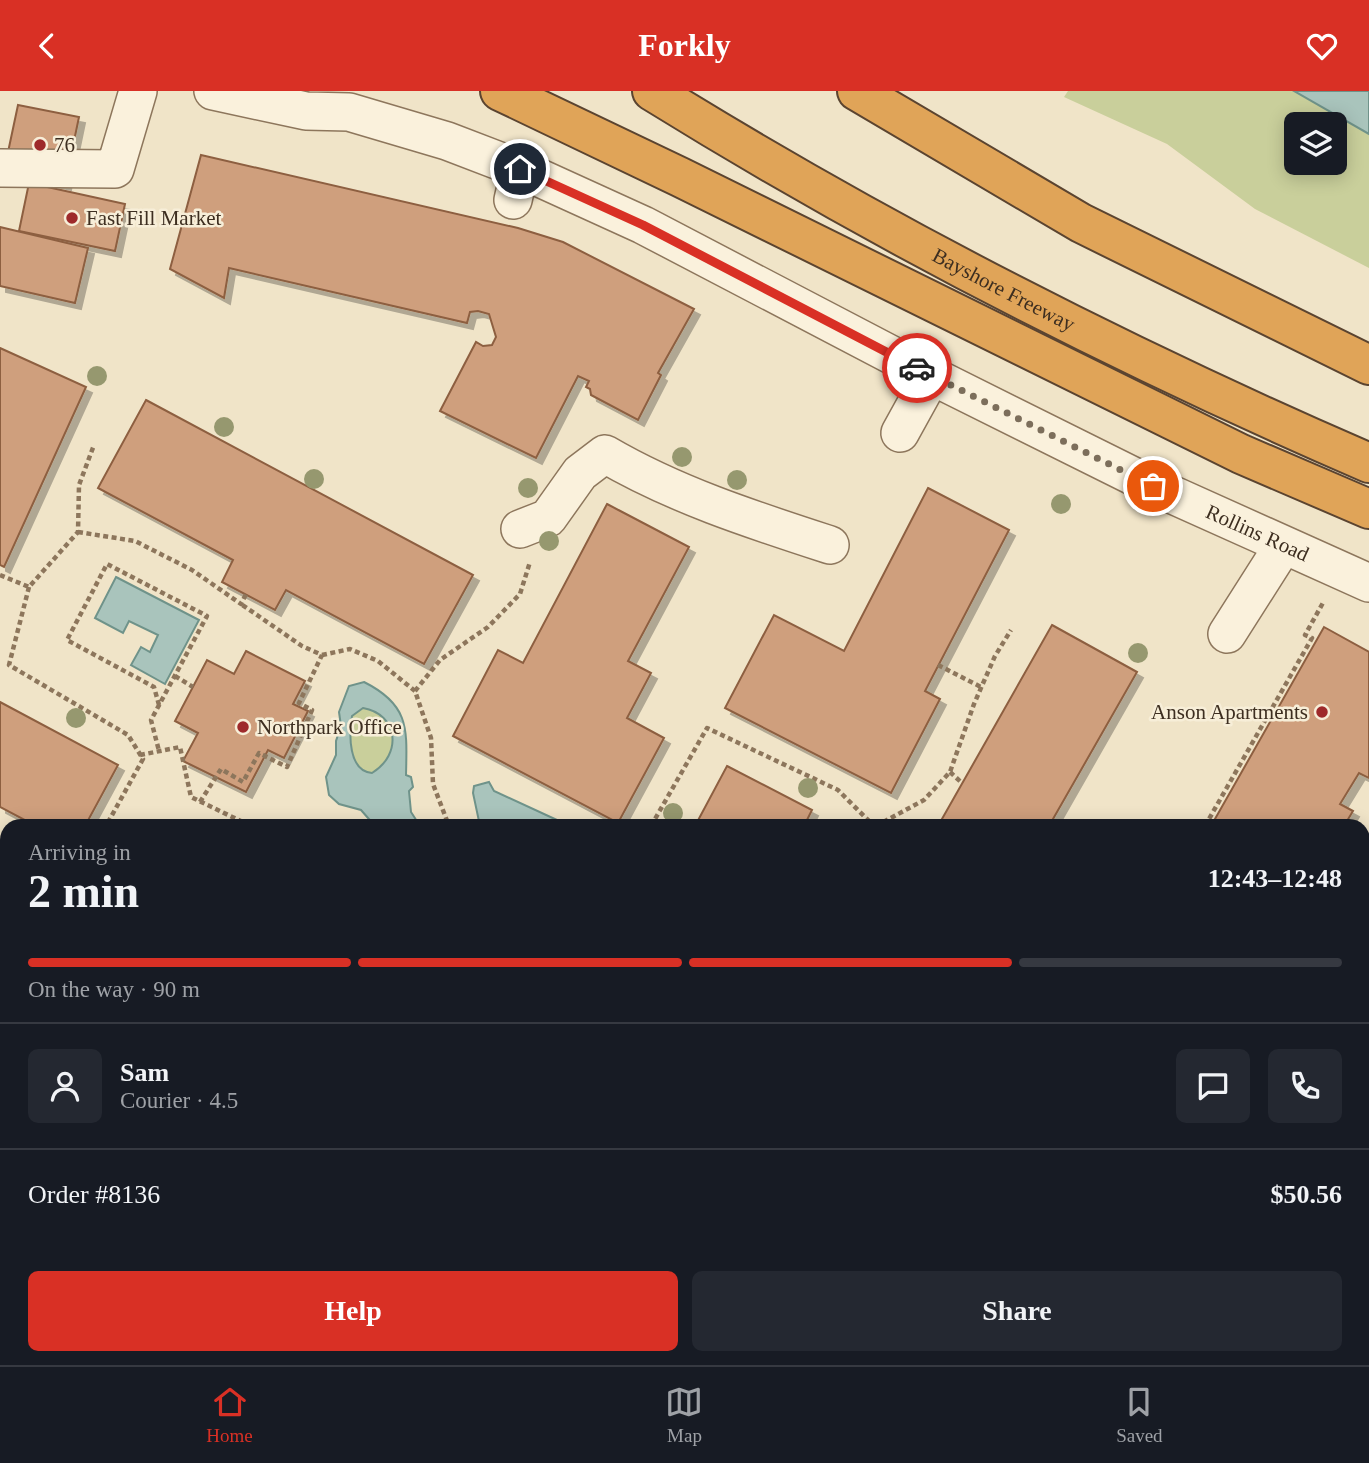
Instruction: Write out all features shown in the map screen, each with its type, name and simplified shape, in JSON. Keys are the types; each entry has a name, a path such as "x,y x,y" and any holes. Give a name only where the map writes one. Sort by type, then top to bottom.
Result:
{"highway":[{"path":"500,91 1241,454 1369,509"},
{"name":"Bayshore Freeway","path":"652,91 824,194 948,262 1075,327 1369,463"},
{"path":"857,91 1081,223 1369,365"}],"street":[{"path":"0,168 115,169 138,91"},
{"name":"Rollins Road","path":"213,91 306,111 349,112 447,141 517,185 643,225 1141,480 1369,583"},
{"name":"Rollins Road","path":"316,91 349,112"},
{"path":"900,433 932,375"},
{"path":"520,529 548,519 580,473 605,454 632,470 736,515 830,545"},
{"path":"1227,634 1283,546"}],"path":[{"path":"94,445 79,485 78,532 29,587 9,666 128,736 143,759 110,819"},
{"path":"415,691 440,660 488,627 520,594 538,538 520,529"},
{"path":"78,532 135,541 192,570 302,646 322,655 350,649 378,661 415,691 431,738 433,784 446,819"},
{"path":"159,705 154,687 67,640 107,564 207,616 151,720 159,751"},
{"path":"0,575 29,587"},
{"path":"241,604 246,594"},
{"path":"1209,819 1312,638 1306,635 1326,597"},
{"path":"888,819 925,800 950,772 981,687 1011,630"},
{"path":"200,801 221,769 243,782 259,753 287,767 312,710 299,703 322,655"},
{"path":"938,666 981,687"},
{"path":"175,676 193,687"},
{"path":"655,819 707,728 838,790 868,819"},
{"path":"140,755 180,747 191,797 237,819"},
{"path":"950,772 962,783"}],"green space":[{"path":"1068,91 1294,91 1331,112 1284,112 1284,175 1347,175 1347,121 1369,134 1369,268 1255,209 1167,144 1064,97"},
{"path":"362,708 383,718 392,736 389,756 372,773 358,766 352,751 352,716"}],"water":[{"path":"1294,91 1369,91 1369,134 1347,121 1347,112 1331,112"},
{"path":"116,577 199,620 165,684 131,665 141,647 150,652 158,635 129,621 123,633 95,618"},
{"path":"364,682 379,691 398,709 405,731 406,775 411,777 411,812 416,819 369,819 361,810 339,804 329,795 326,777 336,755 336,741 341,726 339,712 349,686","holes":["363,708 384,718 392,736 389,756 372,773 364,771 358,766 352,751 352,716"]},
{"path":"489,782 494,791 555,819 479,819 474,786"}],"building":[{"path":"18,105 79,117 65,184 4,171"},
{"path":"201,155 518,228 563,242 694,309 658,373 661,375 638,420 591,395 590,389 586,387 589,381 578,376 536,458 440,411 476,342 483,346 492,345 496,337 489,314 470,312 467,323 229,268 224,298 170,269"},
{"name":"Fast Fill Market","path":"29,183 125,204 115,251 19,231"},
{"path":"0,227 88,248 75,303 0,286"},
{"path":"0,348 86,387 4,567 0,565"},
{"path":"146,400 473,575 424,664 286,590 275,610 222,582 233,560 98,488"},
{"path":"928,488 1009,530 925,691 940,699 891,793 725,708 774,615 844,651"},
{"path":"607,504 689,547 628,661 651,673 627,718 664,738 620,819 610,819 453,736 498,650 523,663"},
{"path":"1052,625 1137,672 1053,819 942,819"},
{"name":"Anson Apartments","path":"1324,627 1369,652 1369,778 1359,773 1340,804 1353,811 1348,819 1215,819"},
{"name":"Northpark Office","path":"246,651 305,681 293,704 308,711 284,758 268,750 246,792 183,761 198,733 175,721 207,660 234,674"},
{"path":"0,702 118,765 89,819 23,819 0,807"},
{"path":"727,766 812,810 808,819 699,819"}],"way so far":[{"path":"917,368 1153,486"}],"place":[{"name":"76","path":"40,145"},
{"name":"Fast Fill Market","path":"72,218"},
{"name":"Anson Apartments","path":"1322,712"},
{"name":"Northpark Office","path":"243,727"}],"route":[{"path":"520,169 643,225 917,368"}]}
